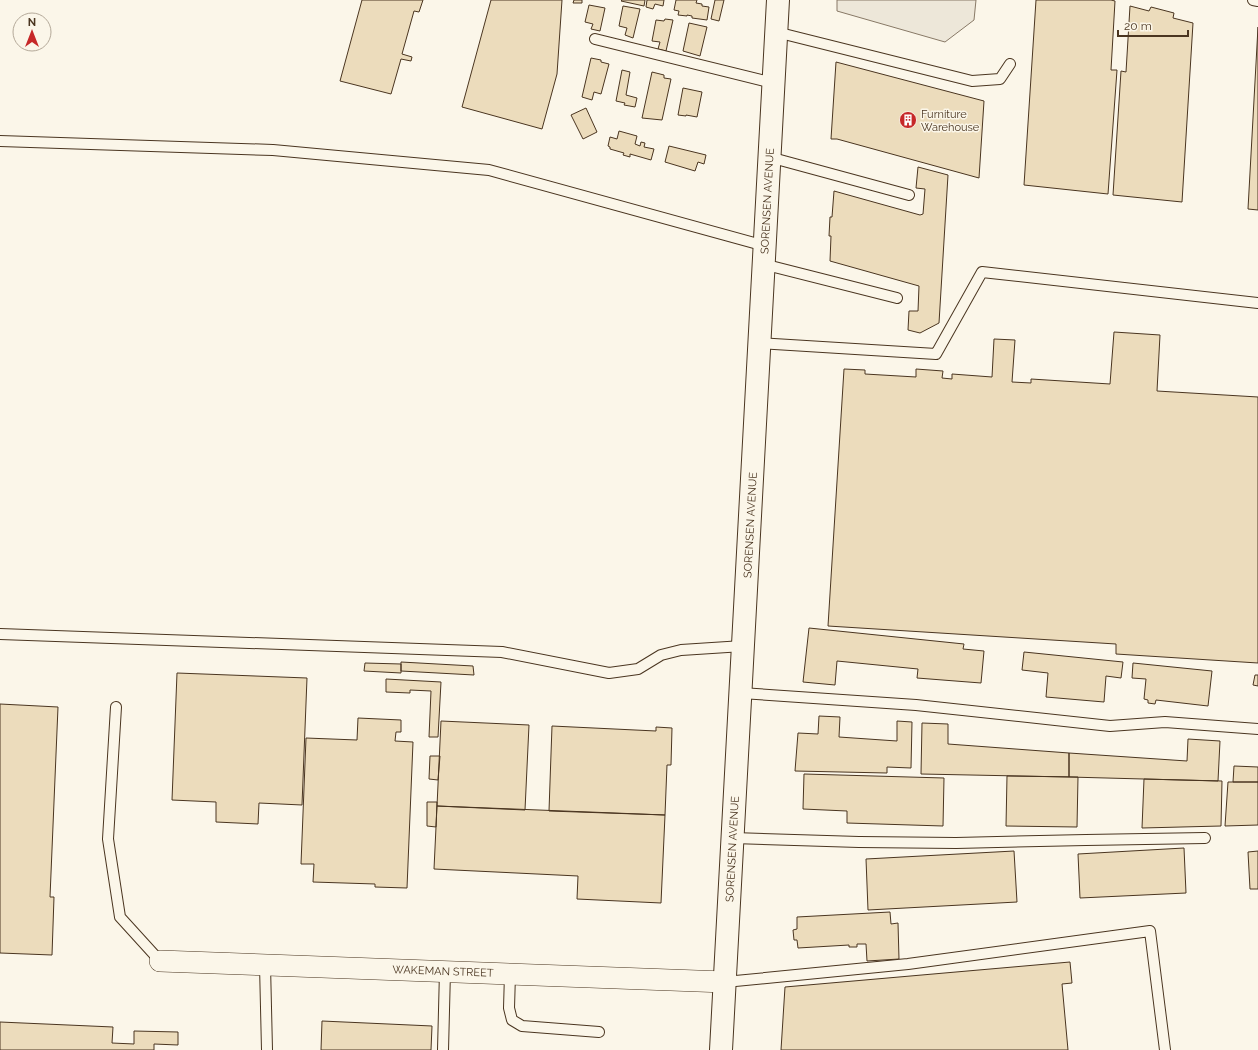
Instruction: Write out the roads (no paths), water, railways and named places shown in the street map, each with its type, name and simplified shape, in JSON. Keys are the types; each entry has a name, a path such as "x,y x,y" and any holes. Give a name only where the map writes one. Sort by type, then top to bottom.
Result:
{"street":[{"name":"SORENSEN AVENUE","path":"721,1050 778,0"},
{"name":"WAKEMAN STREET","path":"160,961 725,982"}],"lane":[{"path":"1253,0 1258,1"},
{"path":"776,32 972,81 1000,79 1010,64"},
{"path":"595,39 773,83"},
{"path":"0,141 273,150 489,170 898,298"},
{"path":"769,157 909,195"},
{"path":"759,343 936,354 982,272 1258,303"},
{"path":"0,634 502,652 609,672 638,669 661,655 681,650 744,646"},
{"path":"741,693 916,705 1110,726 1165,722 1258,729"},
{"path":"116,707 108,839 120,917 160,961"},
{"path":"733,838 956,843 1205,838"},
{"path":"725,982 908,964 1150,931 1165,1050"},
{"path":"265,965 267,1050"},
{"path":"443,1050 445,971"},
{"path":"510,974 509,1008 512,1020 522,1026 598,1032"}],"place":[{"name":"Furniture Warehouse","path":"908,120"}]}
